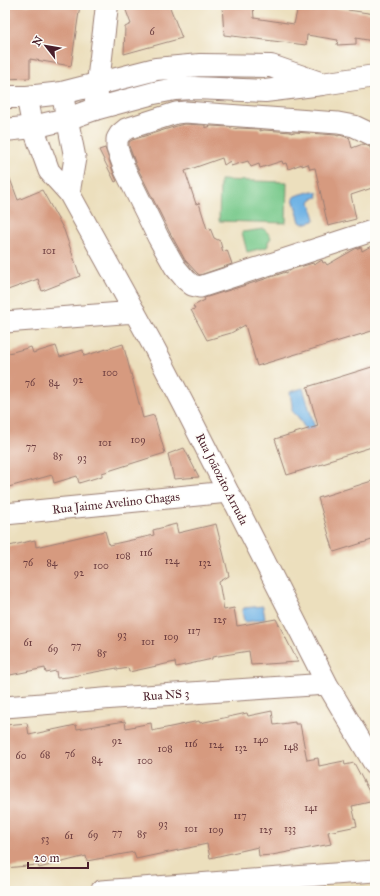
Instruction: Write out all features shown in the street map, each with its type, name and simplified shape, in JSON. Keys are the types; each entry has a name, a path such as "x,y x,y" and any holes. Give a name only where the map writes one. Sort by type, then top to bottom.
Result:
{"main road":[{"path":"95,110 107,5"},
{"path":"5,98 62,93 156,69 205,65 271,66 322,84"},
{"path":"5,130 33,127 67,119 154,93 175,89 194,88 265,91 375,76"}],"street":[{"path":"62,93 75,158 69,193"},
{"name":"Rua Joãozito Arruda","path":"27,97 33,127 48,171 69,193 135,312 328,684 375,766"},
{"path":"375,136 354,126 338,123 185,112 176,113 126,128 117,139 117,148 125,170 158,237 175,267 192,285 200,287 375,230"},
{"path":"5,322 135,312"},
{"name":"Rua Jaime Avelino Chagas","path":"5,514 228,492"},
{"name":"Rua NS 3","path":"5,707 328,684"},
{"path":"101,891 375,871"}],"green space":[{"path":"220,180 287,182 286,223 219,221"},
{"path":"264,229 271,238 268,242 268,246 247,252 242,232"}],"water":[{"path":"312,191 317,192 318,197 312,199 310,202 315,219 314,221 303,224 300,222 293,198"},
{"path":"303,388 319,441 306,431 298,417 292,411 290,392"},
{"path":"263,606 265,619 244,621 242,611 244,608"}],"building":[{"path":"5,5 80,5 71,66 30,59 30,78 5,79"},
{"path":"124,5 169,5 182,38 124,54 125,27 131,24"},
{"path":"222,5 253,5 254,18 294,24 298,7 313,11 314,5 375,14 375,31 373,41 356,38 356,44 337,45 338,40 307,35 306,45 224,35"},
{"path":"185,124 205,125 205,128 211,126 231,127 231,129 260,129 260,131 340,135 347,138 349,137 352,148 363,144 370,147 371,150 375,149 375,187 351,195 356,219 328,226 315,168 310,169 308,164 302,166 302,164 288,169 286,163 283,164 282,161 260,168 259,164 251,167 248,161 231,166 230,161 224,165 222,158 185,171 196,204 199,203 207,229 210,228 214,238 220,241 223,252 227,250 232,264 200,275 185,260 169,231 136,165 129,146 129,142 132,140"},
{"path":"105,148 117,181 115,182 99,150"},
{"path":"5,171 7,171 18,200 42,190 64,230 80,276 42,291 38,279 5,291"},
{"path":"375,244 375,330 257,366 245,325 231,333 207,340 191,310 195,309 193,306 205,300 204,298 286,273 293,269 313,263 314,265 322,260 323,263 325,262 327,265 355,249 361,247 362,251"},
{"path":"123,344 143,418 154,415 165,453 102,473 102,476 79,483 77,476 54,483 52,475 5,488 5,354 31,347 33,353 56,346 60,357 83,350 84,356"},
{"path":"375,366 375,446 287,475 275,439 318,426 307,387"},
{"path":"184,448 199,477 174,479 168,454"},
{"path":"375,480 375,539 334,552 318,498"},
{"path":"176,524 178,533 216,524 229,576 219,582 224,610 234,608 237,626 276,619 298,662 251,665 249,651 212,657 212,659 176,667 175,662 129,672 128,668 117,670 117,668 57,678 56,671 46,673 45,668 5,676 5,547 35,540 36,547 105,531 109,545 154,535 153,530"},
{"path":"272,711 274,725 295,722 295,724 300,724 307,760 318,758 319,766 344,761 345,765 354,763 374,801 352,806 357,826 328,832 331,844 259,856 258,847 210,858 207,844 136,859 134,852 87,861 86,856 39,868 38,865 5,868 5,725 27,723 29,735 76,725 77,729 125,721 126,728 151,723 152,731 247,713 248,716"}]}
